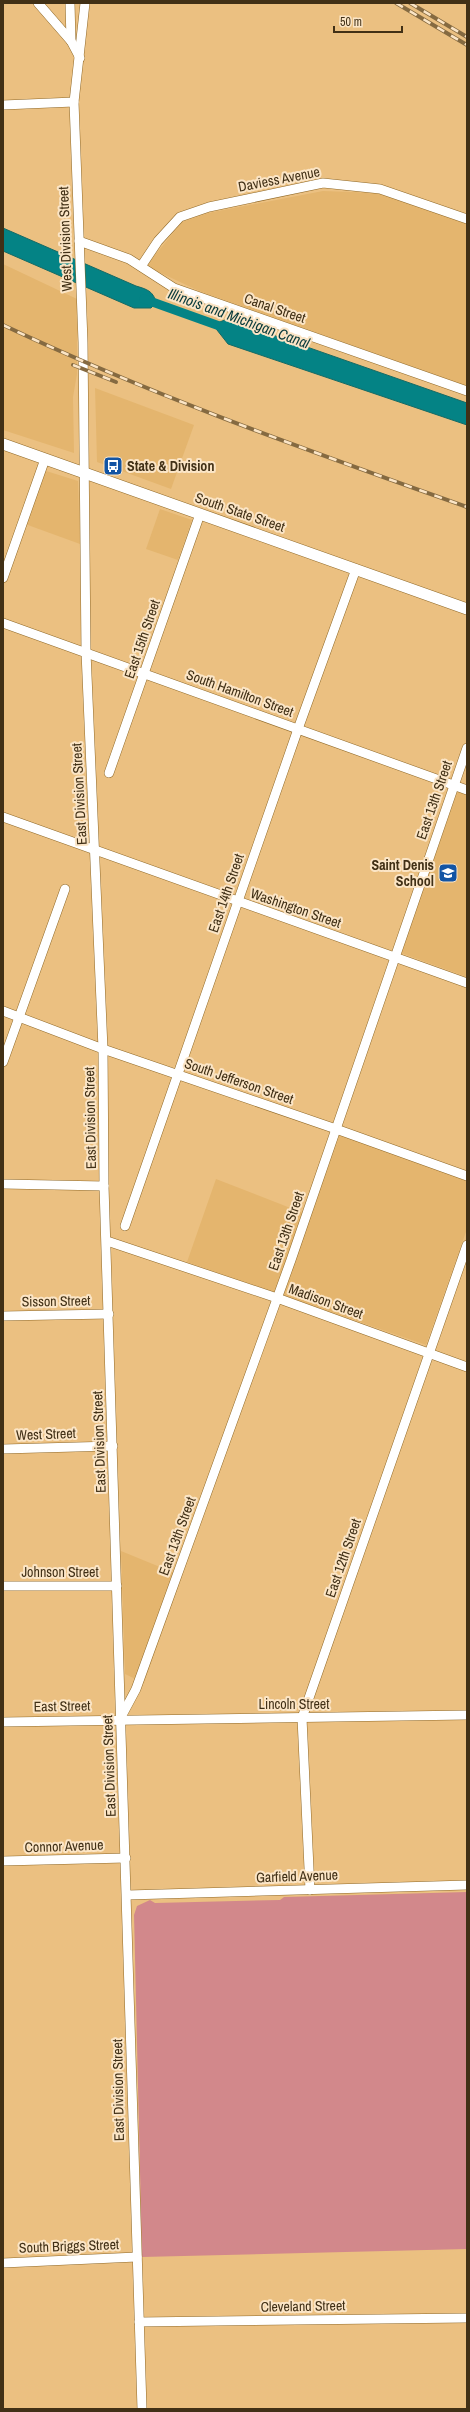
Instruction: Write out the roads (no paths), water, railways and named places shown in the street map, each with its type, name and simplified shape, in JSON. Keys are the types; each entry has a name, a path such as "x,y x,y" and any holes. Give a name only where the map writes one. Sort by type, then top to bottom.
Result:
{"main road":[{"name":"South State Street","path":"3,444 83,474 467,609"}],"street":[{"path":"38,3 71,41 80,59"},
{"path":"70,3 71,41"},
{"name":"West Division Street","path":"83,474 82,308 74,102 86,3"},
{"path":"3,105 74,102"},
{"name":"Daviess Avenue","path":"142,265 158,241 180,217 209,207 323,183 380,189 467,219"},
{"name":"Canal Street","path":"79,245 111,251 142,265 174,288 467,391"},
{"path":"3,578 45,459"},
{"name":"East Division Street","path":"83,474 86,652 96,850 103,1049 104,1186 128,1894 142,2409"},
{"name":"East 15th Street","path":"109,773 200,514"},
{"name":"East 14th Street","path":"125,1226 237,902 356,569"},
{"name":"South Hamilton Street","path":"3,623 467,790"},
{"name":"East 13th Street","path":"121,1719 136,1689 277,1298 467,748"},
{"name":"Washington Street","path":"3,817 237,902 467,983"},
{"path":"3,1062 65,889"},
{"name":"South Jefferson Street","path":"3,1011 103,1049 336,1129 467,1176"},
{"path":"3,1184 104,1186"},
{"name":"Madison Street","path":"107,1241 277,1298 467,1367"},
{"name":"East 12th Street","path":"310,1890 302,1718 467,1245"},
{"name":"Sisson Street","path":"3,1316 109,1314"},
{"name":"West Street","path":"3,1449 113,1446"},
{"name":"Johnson Street","path":"3,1586 117,1586"},
{"name":"Lincoln Street","path":"121,1719 467,1716"},
{"name":"East Street","path":"3,1722 121,1719"},
{"name":"Connor Avenue","path":"3,1862 126,1858"},
{"name":"Garfield Avenue","path":"128,1894 467,1885"},
{"name":"South Briggs Street","path":"3,2263 137,2257"},
{"name":"Cleveland Street","path":"139,2322 467,2318"}],"water":[{"name":"Illinois and Michigan Canal","path":"3,228 146,290 151,293 156,303 151,308 134,308 3,251"},
{"name":"Illinois and Michigan Canal","path":"227,319 467,403 467,425 228,344 217,330 215,324"}],"waterway":[{"name":"Illinois and Michigan Canal","path":"144,299 225,328"}],"railway":[{"path":"396,3 467,45"},
{"path":"410,3 467,37"},
{"path":"3,325 117,376 232,422 467,507"},
{"path":"73,365 116,382"}],"place":[{"name":"State & Division","path":"113,466"},
{"name":"Saint Denis School","path":"448,873"}]}
